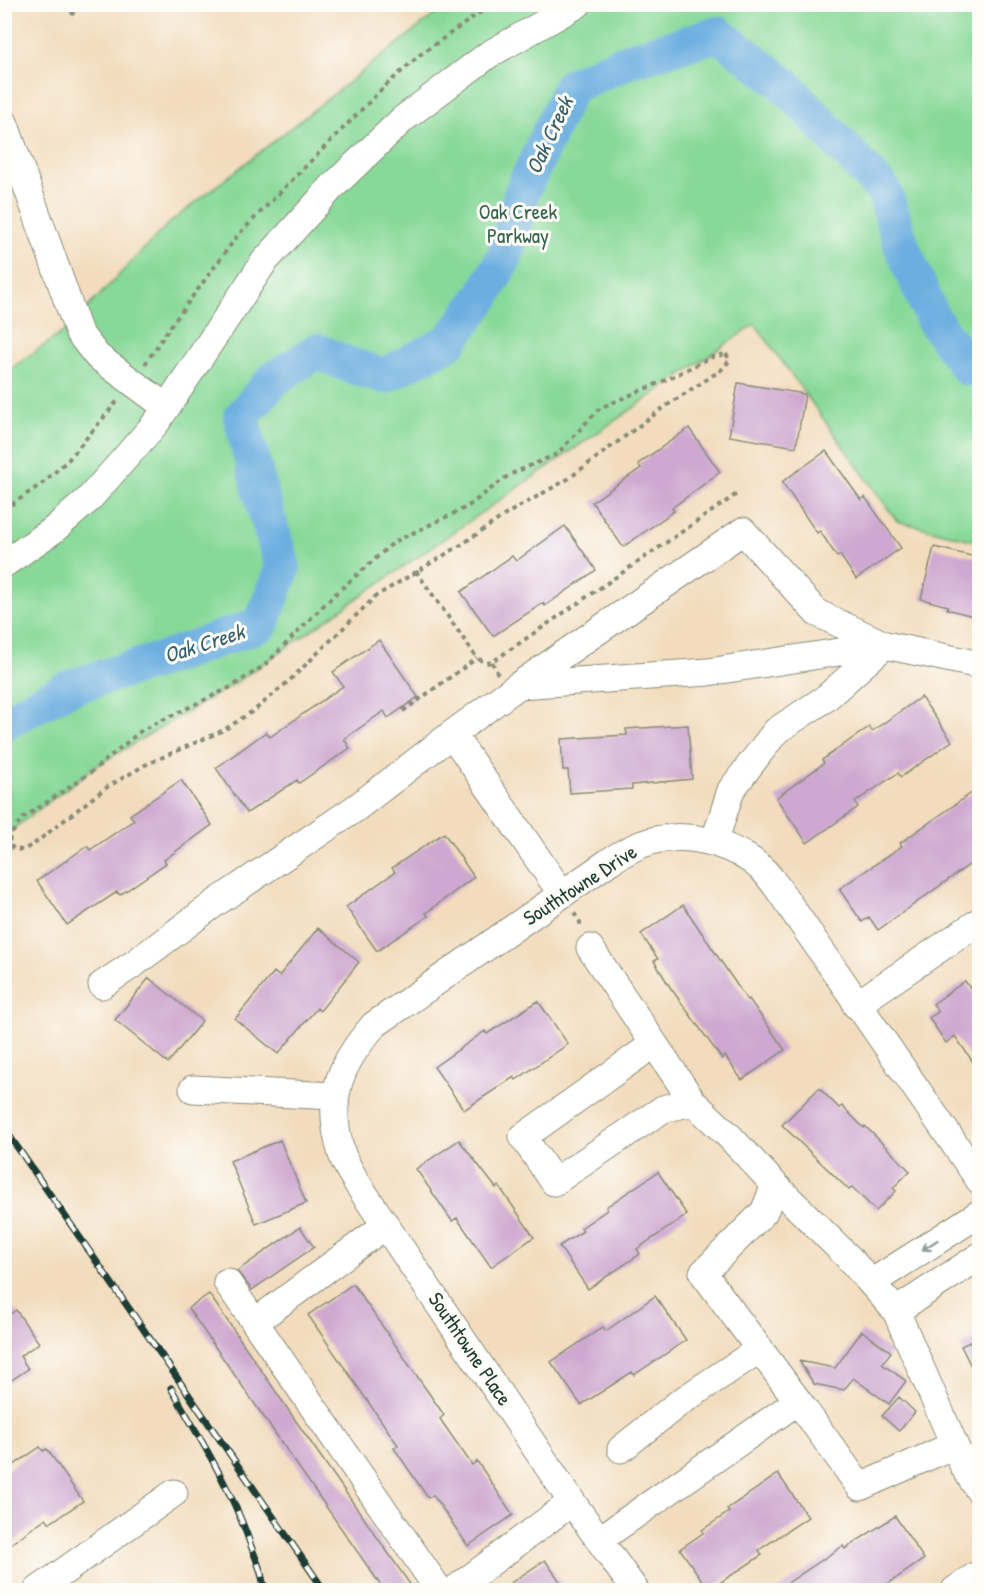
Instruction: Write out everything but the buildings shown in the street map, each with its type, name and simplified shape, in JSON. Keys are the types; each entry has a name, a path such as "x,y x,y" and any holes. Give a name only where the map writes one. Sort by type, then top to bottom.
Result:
{"street":[{"path":"4,564 52,531 88,500 156,423 264,262 331,188 412,112 489,55 578,4"},
{"path":"4,122 79,333 97,356 166,407"},
{"path":"102,985 214,904 356,808 519,685 743,531 817,613 885,645 980,665"},
{"path":"519,685 708,672 885,645"},
{"path":"714,843 731,790 776,731 826,698 885,645"},
{"path":"452,734 562,894"},
{"name":"Southtowne Drive","path":"335,1096 341,1074 355,1047 374,1026 632,847 662,838 686,837 714,843 743,855 763,870 980,1181"},
{"path":"856,1005 980,921"},
{"path":"590,948 693,1102 729,1136 896,1311 964,1467 980,1492"},
{"path":"654,1044 523,1137 554,1182 663,1109 693,1102"},
{"path":"193,1089 335,1096"},
{"name":"Southtowne Place","path":"335,1096 335,1124 342,1156 357,1183 572,1502 635,1590"},
{"path":"775,1185 764,1212 703,1273 860,1487 954,1444"},
{"path":"871,1283 980,1213"},
{"path":"255,1322 386,1225"},
{"path":"896,1311 980,1256"},
{"path":"227,1282 439,1590"},
{"path":"621,1449 679,1403 759,1349"},
{"path":"599,1540 798,1401"},
{"path":"38,1590 174,1493"},
{"path":"454,1590 572,1502"},
{"path":"955,1590 980,1573"}],"path":[{"path":"66,4 76,18"},
{"path":"726,354 730,360 721,370 663,408 568,479 508,513 461,545 416,571 376,596 289,681 248,714 224,730 176,750 124,777 96,795 34,844 23,850 14,849 9,844 10,836 22,819 90,773 142,730 231,687 265,665 331,598 394,542 467,507 509,475 557,454 600,408 712,357 726,354"},
{"path":"416,571 477,658 486,663 492,662 737,494"},
{"path":"403,711 477,658"},
{"path":"562,894 580,922 581,933 590,948"}],"green space":[{"name":"Oak Creek Parkway","path":"447,5 979,5 979,542 897,521 755,324 232,685 96,766 5,835 5,373 67,329 167,225"}],"waterway":[{"name":"Oak Creek","path":"4,723 68,688 163,659 261,624 283,567 264,506 241,417 274,379 317,351 349,365 384,376 449,342 483,296 505,256 522,192 571,86 630,60 718,34 784,84 884,191 902,247 933,319 968,368 980,366"}],"railway":[{"path":"4,1128 324,1590"},
{"path":"171,1388 235,1505 259,1568 264,1590"}]}
